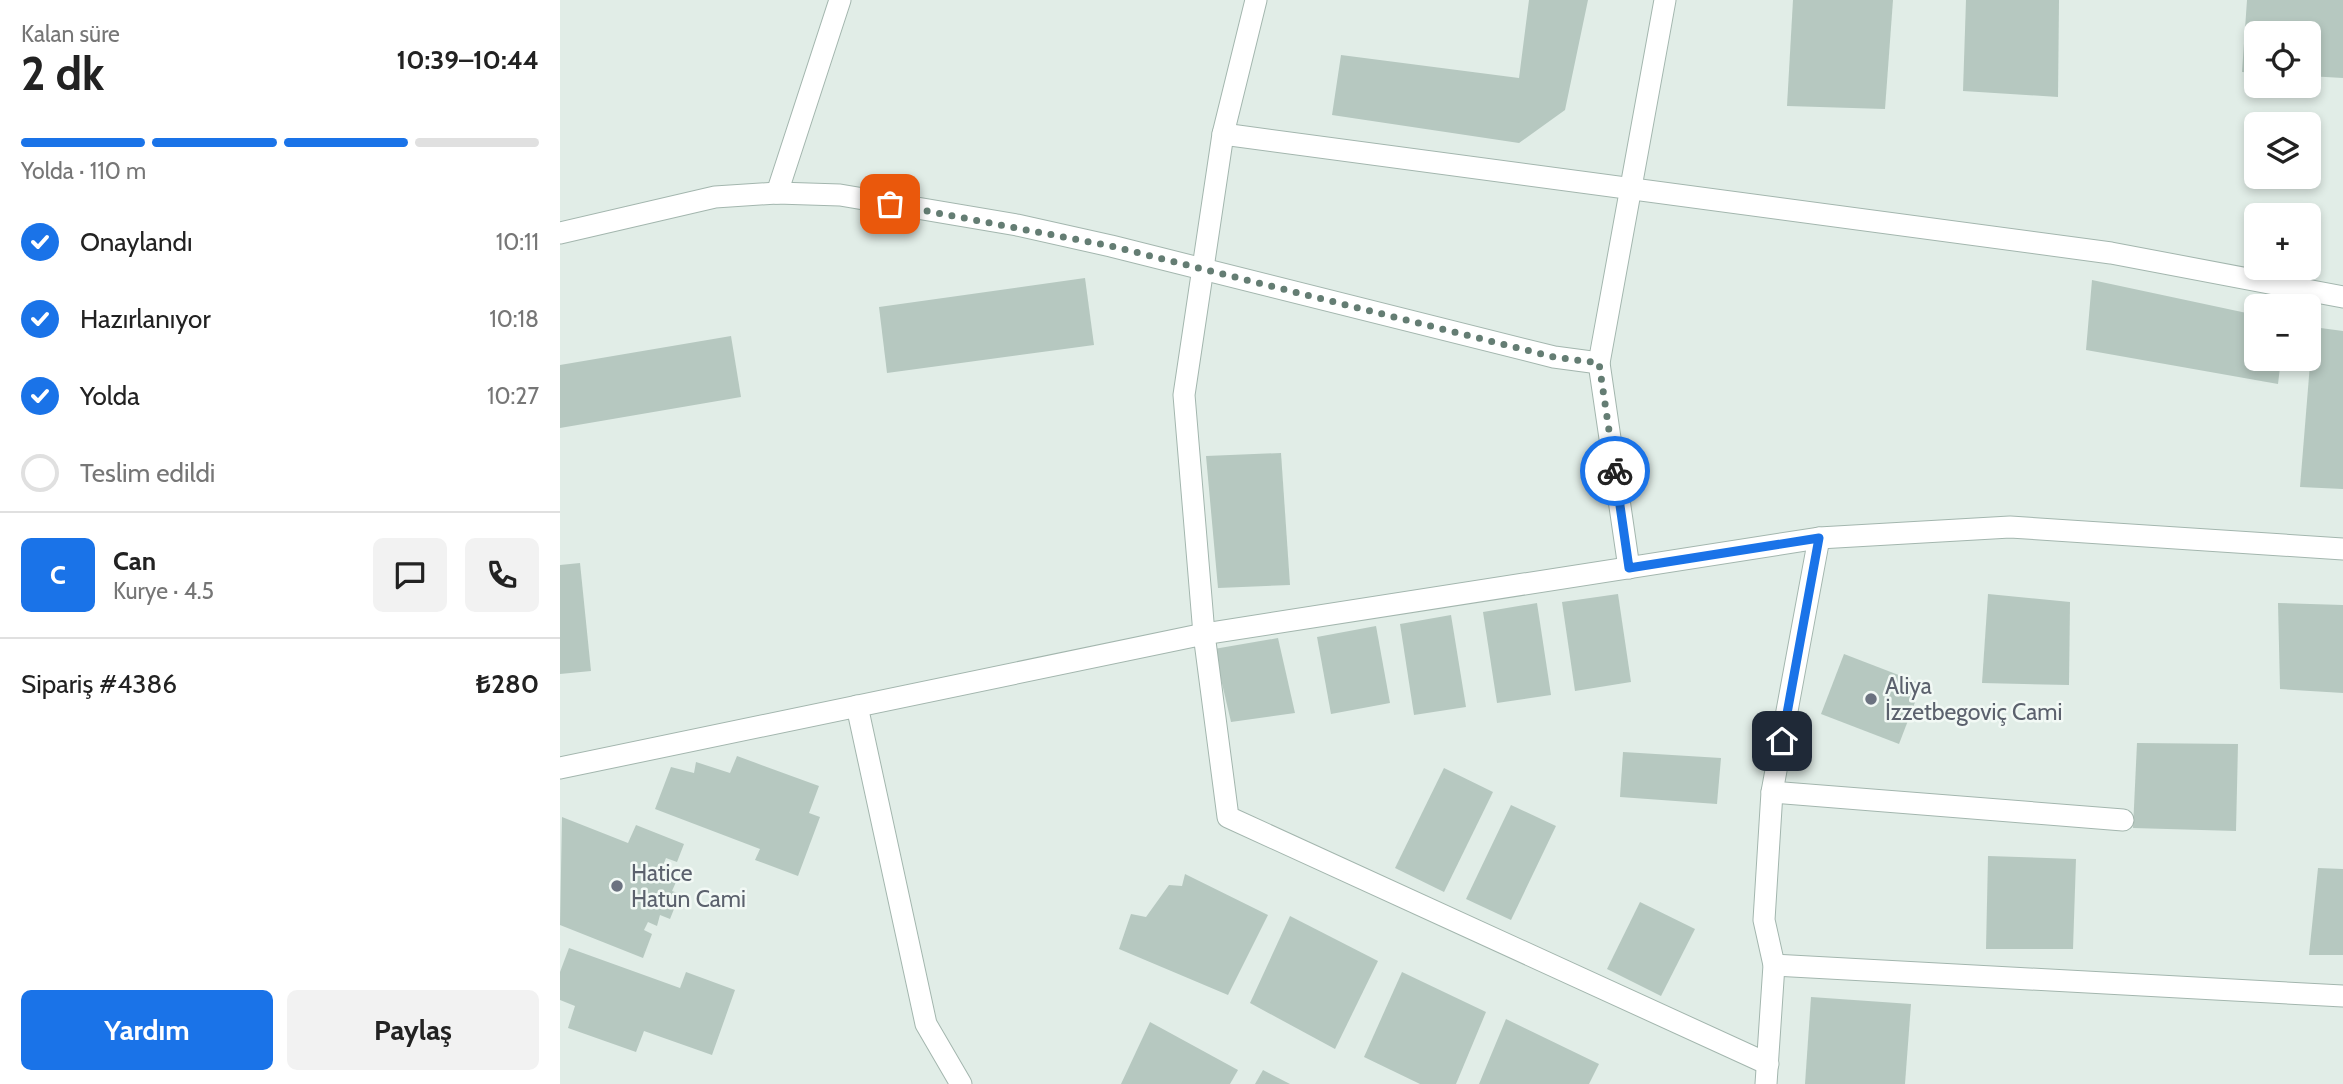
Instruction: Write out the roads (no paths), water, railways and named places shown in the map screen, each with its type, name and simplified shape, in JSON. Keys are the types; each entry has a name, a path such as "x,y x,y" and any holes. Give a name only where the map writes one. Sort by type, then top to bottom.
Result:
{"street":[{"path":"778,193 839,0"},
{"path":"1256,0 1223,134 1184,394 1204,634 1228,817 1767,1074 1774,965 1764,919 1772,792 1819,538"},
{"path":"1629,568 1599,363 1665,0"},
{"path":"1223,134 2111,253 2343,297"},
{"path":"560,233 715,197 778,193 840,195 1017,225 1554,357 1599,363"},
{"path":"560,768 1204,634 1819,538 2010,527 2343,549"},
{"path":"857,706 926,1024 961,1084"},
{"path":"1772,792 2123,820"},
{"path":"1774,965 2343,996"}],"place":[{"name":"Aliya İzzetbegoviç Cami","path":"1871,699"},
{"name":"Hatice Hatun Cami","path":"617,886"}]}
